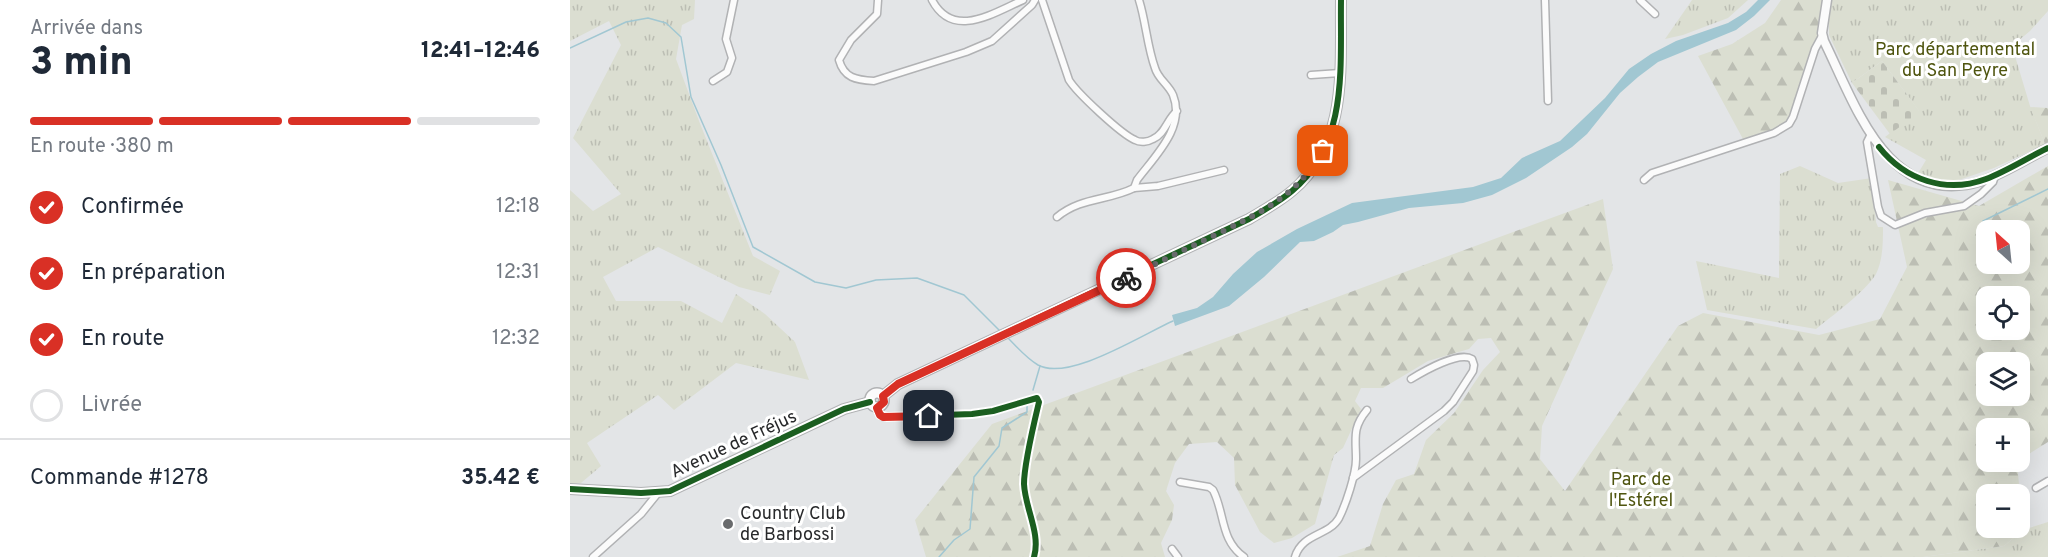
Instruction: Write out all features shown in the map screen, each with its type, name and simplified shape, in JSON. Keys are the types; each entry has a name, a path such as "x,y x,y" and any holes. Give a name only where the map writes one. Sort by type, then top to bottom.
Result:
{"main road":[{"path":"874,405 884,402 883,396 898,384 1249,219 1288,194 1308,174 1327,142 1335,119 1340,73 1341,0"},
{"path":"1827,0 1822,36 1870,134 1894,164 1919,179 1939,184 1961,185 1995,176 2048,148"},
{"name":"Avenue de Fréjus","path":"570,489 658,493 681,487 844,409 874,405"}],"street":[{"path":"713,81 727,72 732,58 726,39 734,0"},
{"path":"878,0 877,14 851,40 838,60 842,70 862,81 874,81 966,52 992,41 1035,0"},
{"path":"932,0 936,8 948,18 964,22 978,19 1023,0"},
{"path":"1041,0 1069,80 1076,91 1125,133 1140,142 1155,139 1177,111"},
{"path":"1134,188 1137,180 1174,127 1177,111 1171,90 1159,78 1154,67 1145,18 1139,0"},
{"path":"1545,0 1548,101"},
{"path":"1641,0 1655,14"},
{"path":"1644,180 1652,173 1774,133 1786,126 1793,117 1815,49 1822,36"},
{"path":"1311,75 1340,73"},
{"path":"1774,133 1774,140"},
{"path":"1870,134 1867,142 1878,207 1881,216 1895,225 1925,213 1964,206 1982,194 1993,182 1995,176"},
{"path":"1057,217 1066,210 1091,200 1125,193 1134,188 1158,186 1224,170"},
{"path":"1353,478 1444,411 1473,371 1474,365 1472,359 1465,357 1442,363 1411,379"},
{"path":"874,405 880,415 887,417 972,414 1037,399 1039,402 1024,481 1036,545 1034,557"},
{"path":"1295,557 1297,548 1339,519 1353,478 1356,460 1354,442 1359,420 1366,410"},
{"path":"2036,488 2048,481"},
{"path":"1180,482 1209,487 1213,490 1228,540 1233,548 1244,557"},
{"path":"593,557 641,514 658,493"},
{"path":"1172,549 1178,557"}],"green space":[{"path":"570,0 695,0 694,19 682,25 676,59 753,256 780,271 770,295 739,287 658,247 603,277 616,301 681,301 722,323 736,294 765,314 795,342 809,380 736,363 674,410 658,395 587,443 601,466 581,483 570,484 570,190 593,211 621,194 573,138 621,45 609,21 570,41"},
{"path":"1692,0 1748,0 1728,18 1683,35 1665,39"},
{"path":"1781,0 1824,0 1817,39 1787,123 1772,131 1743,139 1698,56 1732,44 1765,23"},
{"name":"Parc départemental du San Peyre","path":"1832,0 2048,0 2048,11 2012,46 2030,106 2045,144 1994,168 1956,181 1931,180 1917,175 1926,160 1885,137 1919,111 1882,61 1852,83 1829,35"},
{"path":"1882,61 1920,112 1890,134 1852,83"},
{"path":"2030,107 2048,108 2048,142 2045,144"},
{"path":"1800,166 1838,183 1872,178 1876,222 1878,227 1883,227 1883,245 1876,274 1857,295 1816,329 1707,310 1696,261 1779,278 1780,174"},
{"name":"Parc de l'Estérel","path":"2048,166 2048,442 2030,453 2030,418 1976,418 1976,472 2018,472 2019,484 1976,484 1976,538 2014,538 2004,546 1923,557 1337,557 1370,546 1383,504 1396,480 1414,474 1426,440 1454,413 1483,370 1500,352 1491,338 1478,339 1469,349 1428,361 1383,388 1361,388 1355,401 1361,409 1343,448 1334,455 1315,524 1292,538 1274,543 1260,532 1235,485 1234,458 1217,442 1189,444 1175,463 1166,491 1174,505 1172,520 1161,543 1165,557 926,557 915,520 992,424 1603,199 1613,269 1542,426 1540,459 1565,491 1678,326 1703,313 1819,335 1880,319 1907,267 1888,180 1979,206"},
{"path":"2048,522 2048,557 1923,557 2004,546 2014,538 2030,538 2030,528"}],"water":[{"path":"1758,0 1770,0 1736,30 1658,62 1620,93 1587,134 1526,178 1492,195 1463,203 1409,208 1343,225 1314,241 1300,242 1264,277 1229,306 1175,326 1172,315 1197,308 1213,297 1257,252 1297,229 1352,203 1473,187 1501,178 1522,158 1560,141 1605,98 1629,69 1676,41 1728,23 1746,12"}],"waterway":[{"path":"570,48 626,22 648,18 666,23 681,37 691,97 753,247 815,282 846,288 876,280 917,278 964,295 1001,332"},
{"path":"1985,220 2048,189"},
{"path":"1007,337 1038,365 1051,369 1086,362 1173,321"},
{"path":"1033,390 1040,366"},
{"path":"939,557 954,540 970,529 974,477 999,446 1002,428 1027,412 1027,406"}],"cycle path":[{"path":"883,396 898,384 1249,219 1292,191 1310,172 1324,150 1332,127 1338,103 1340,77 1341,0"},
{"path":"1879,147 1901,168 1914,176 1927,181 1956,185 1986,179 2048,148"},
{"path":"877,408 880,415 887,417 972,414 993,411 1037,398 1039,402 1024,476 1025,493 1036,539 1034,557"},
{"path":"570,489 641,493 670,491 844,409 870,402"}],"way so far":[{"path":"1126,278 1249,219 1269,207 1294,189 1316,164 1323,151"}],"place":[{"name":"Country Club de Barbossi","path":"728,524"}],"route":[{"path":"929,416 883,417 877,408 883,405 883,396 898,384 1126,278"}]}
